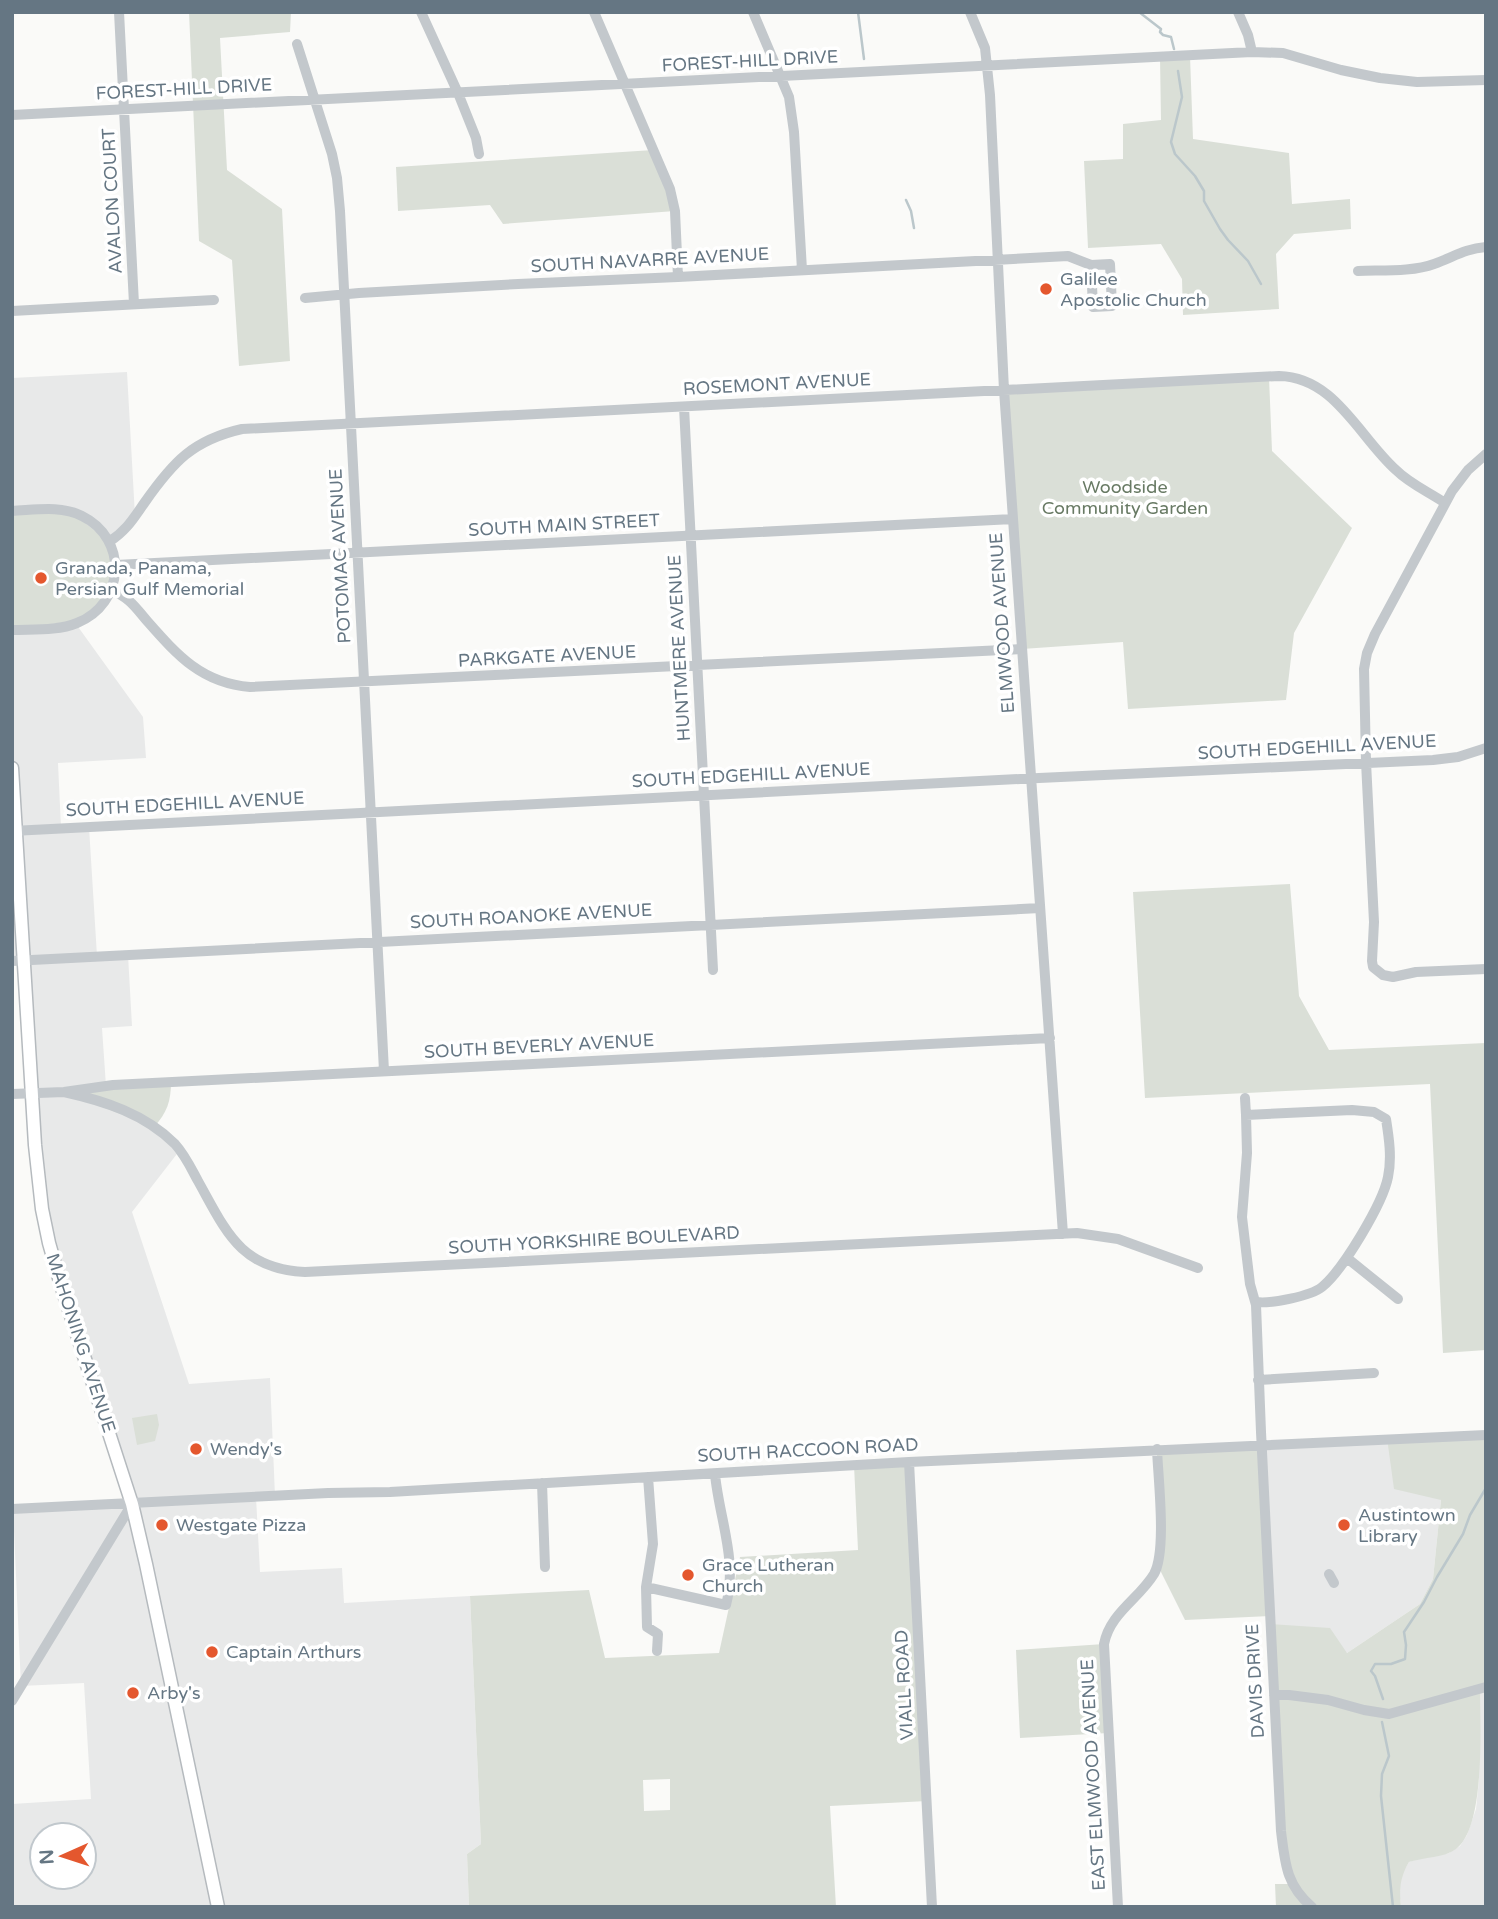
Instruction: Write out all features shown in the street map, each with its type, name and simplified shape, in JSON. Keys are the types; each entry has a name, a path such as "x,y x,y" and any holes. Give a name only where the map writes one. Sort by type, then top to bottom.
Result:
{"main road":[{"name":"MAHONING AVENUE","path":"12,768 18,960 32,1093 37,1177 49,1243 61,1285 132,1504 218,1907"}],"street":[{"name":"AVALON COURT","path":"119,12 134,304"},
{"path":"421,12 458,93 476,138 479,154"},
{"path":"593,12 670,189 678,278"},
{"path":"753,12 789,97 794,132 802,270"},
{"name":"ELMWOOD AVENUE","path":"970,12 985,48 987,66 1004,390 1063,1234"},
{"path":"1238,12 1248,34 1252,52"},
{"name":"POTOMAC AVENUE","path":"297,44 337,178 384,1071"},
{"name":"FOREST-HILL DRIVE","path":"12,115 1252,52 1283,53 1380,78 1417,82 1486,80"},
{"path":"1358,271 1416,268 1433,264 1470,248 1486,247"},
{"name":"SOUTH NAVARRE AVENUE","path":"305,298 518,284 678,278 1068,256 1091,265"},
{"path":"12,311 214,300"},
{"name":"ROSEMONT AVENUE","path":"109,542 124,532 173,465 195,446 242,429 1269,377 1295,377 1307,381 1329,396 1396,470 1445,503"},
{"name":"HUNTMERE AVENUE","path":"684,407 713,971"},
{"path":"1486,454 1463,476 1445,503 1367,653 1364,669 1374,922 1373,967 1383,975 1393,976 1416,972 1486,969"},
{"path":"12,511 50,509 71,512 90,521 109,542 116,565 111,590 90,616 76,624 12,630"},
{"name":"SOUTH MAIN STREET","path":"116,565 1013,519"},
{"name":"PARKGATE AVENUE","path":"111,590 128,599 188,664 219,681 250,687 1022,649"},
{"name":"SOUTH EDGEHILL AVENUE","path":"14,831 1445,759 1486,748"},
{"name":"SOUTH ROANOKE AVENUE","path":"18,960 1040,908"},
{"name":"SOUTH BEVERLY AVENUE","path":"12,1094 64,1092 113,1085 1049,1038"},
{"name":"SOUTH YORKSHIRE BOULEVARD","path":"64,1092 122,1109 173,1142 233,1240 253,1259 284,1271 1063,1234 1089,1234 1118,1239 1198,1268"},
{"name":"DAVIS DRIVE","path":"1245,1098 1247,1153 1242,1217 1250,1284 1255,1301 1281,1831 1287,1871 1292,1884 1300,1897 1312,1907"},
{"path":"1247,1115 1352,1110 1374,1112 1386,1119 1390,1144 1389,1175 1385,1189 1347,1258 1321,1288 1288,1299 1265,1303 1255,1301"},
{"path":"1347,1258 1398,1299"},
{"path":"1258,1380 1374,1373"},
{"name":"SOUTH RACCOON ROAD","path":"12,1509 390,1492 1157,1449 1486,1435"},
{"name":"EAST ELMWOOD AVENUE","path":"1118,1907 1104,1644 1113,1621 1153,1576 1158,1566 1161,1549 1157,1449"},
{"name":"VIALL ROAD","path":"909,1462 932,1907"},
{"path":"646,1587 726,1605 731,1566 715,1474"},
{"path":"648,1477 653,1544 646,1587 647,1627 658,1634 657,1651"},
{"path":"542,1483 545,1567"},
{"path":"12,1701 132,1504"},
{"path":"1273,1695 1328,1700 1389,1714 1486,1687"}],"shaded area":[{"path":"127,372 135,516 109,542 12,511 12,378"},
{"path":"76,624 143,717 146,758 58,763 61,828 89,827 97,956 128,955 132,1026 102,1028 106,1086 122,1109 180,1150 132,1212 189,1384 270,1378 275,1496 256,1497 260,1572 342,1568 344,1603 470,1596 481,1844 467,1854 469,1907 12,1907 12,1804 91,1799 84,1683 21,1686 13,1509 131,1504 49,1243 24,960 12,961 12,630"},
{"path":"1387,1438 1441,1500 1433,1579 1420,1604 1347,1653 1270,1624 1261,1444"},
{"path":"1486,1687 1486,1907 1401,1907 1399,1890 1403,1872 1409,1862 1449,1853 1460,1846 1467,1835 1476,1809 1479,1780 1480,1689"}],"green space":[{"path":"189,12 291,12 290,32 220,38 227,170 282,209 290,361 239,366 232,260 199,241"},
{"path":"1190,56 1193,139 1289,153 1292,204 1350,199 1351,229 1294,234 1276,254 1279,309 1183,315 1182,279 1161,244 1088,248 1084,161 1123,159 1123,124 1161,120 1160,57"},
{"path":"653,150 675,211 503,224 490,205 398,211 396,167"},
{"name":"Woodside Community Garden","path":"1269,377 1272,451 1352,528 1294,633 1286,700 1128,709 1123,642 1022,649 1004,390"},
{"path":"12,511 71,512 109,542 115,580 86,619 12,630"},
{"path":"1290,884 1299,996 1329,1050 1486,1043 1486,1350 1443,1353 1430,1084 1145,1098 1133,892"},
{"path":"171,1082 167,1106 154,1127 64,1092"},
{"path":"157,1414 159,1425 155,1441 137,1445 132,1418"},
{"path":"1486,1435 1486,1687 1480,1689 1477,1798 1466,1837 1451,1852 1409,1862 1401,1884 1401,1907 1276,1907 1275,1884 1291,1884 1287,1871 1270,1624 1330,1628 1347,1653 1420,1604 1433,1579 1441,1500 1394,1489 1387,1438"},
{"path":"1261,1444 1270,1616 1185,1620 1158,1566 1157,1449"},
{"path":"909,1462 927,1801 830,1806 836,1907 469,1907 467,1854 481,1844 470,1596 589,1590 605,1658 719,1653 740,1557 858,1550 854,1465","holes":["670,1779 670,1810 644,1811 643,1780"]},
{"path":"1104,1644 1108,1733 1020,1738 1016,1650"}],"waterway":[{"path":"858,12 864,59"},
{"path":"1139,12 1161,29 1163,35 1171,37 1174,49"},
{"path":"1178,71 1182,97 1171,142 1175,154 1195,176 1204,191 1204,201 1220,229 1248,261 1261,284"},
{"path":"906,200 914,228"},
{"path":"1383,1699 1371,1671 1375,1664 1391,1664 1405,1659 1404,1632 1463,1534 1470,1515 1486,1488"},
{"path":"1382,1722 1389,1756 1382,1774 1381,1796 1393,1907"}],"place":[{"name":"Galilee Apostolic Church","path":"1046,289"},
{"name":"Granada, Panama, Persian Gulf Memorial","path":"41,578"},
{"name":"Wendy's","path":"196,1449"},
{"name":"Westgate Pizza","path":"162,1525"},
{"name":"Austintown Library","path":"1344,1525"},
{"name":"Grace Lutheran Church","path":"688,1575"},
{"name":"Captain Arthurs","path":"212,1652"},
{"name":"Arby's","path":"133,1693"}]}
